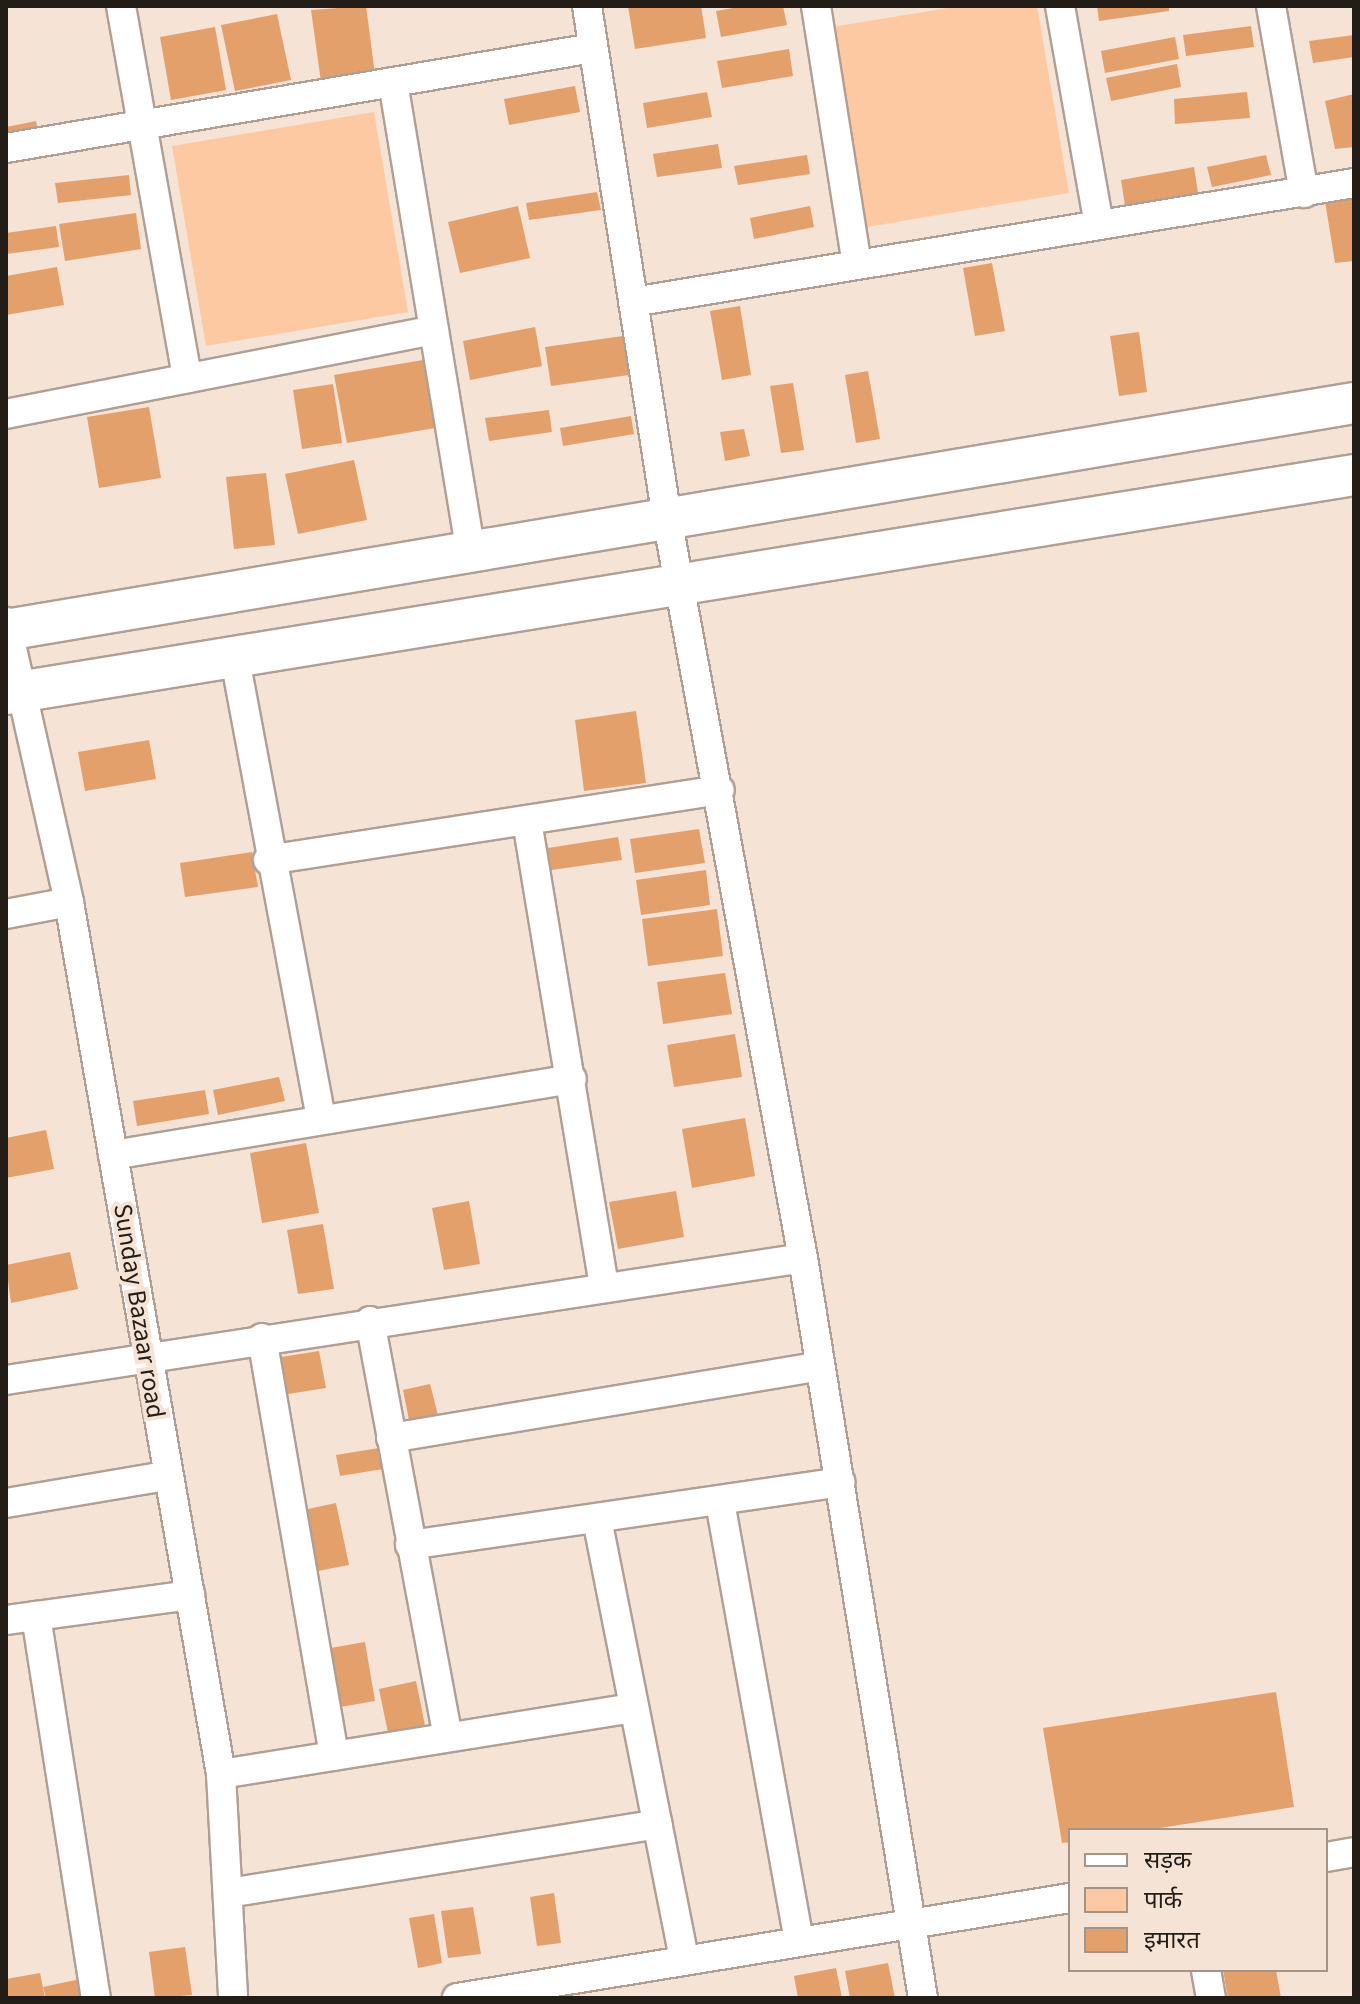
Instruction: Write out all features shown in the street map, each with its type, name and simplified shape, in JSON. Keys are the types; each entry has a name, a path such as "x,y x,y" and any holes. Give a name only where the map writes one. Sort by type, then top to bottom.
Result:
{"street":[{"path":"121,6 187,378"},
{"path":"587,6 667,518 720,790 803,1258 923,1998"},
{"path":"816,6 857,264"},
{"path":"1060,6 1099,225"},
{"path":"1271,6 1304,193"},
{"path":"6,148 593,48"},
{"path":"393,82 471,551"},
{"path":"633,302 1354,183"},
{"path":"6,414 434,330"},
{"path":"6,627 1354,403"},
{"path":"12,693 1354,475"},
{"name":"Sunday Bazaar road","path":"6,627 12,693 69,902 166,1476 221,1774 233,1998"},
{"path":"235,659 268,860 321,1118"},
{"path":"268,860 720,790"},
{"path":"527,821 604,1286"},
{"path":"6,914 69,902"},
{"path":"113,1155 321,1118 572,1079"},
{"path":"6,1380 148,1361 262,1338 370,1321 803,1258"},
{"path":"370,1321 448,1737"},
{"path":"262,1338 334,1756"},
{"path":"391,1438 820,1366"},
{"path":"6,1503 166,1476"},
{"path":"410,1545 840,1482"},
{"path":"720,1502 799,1940"},
{"path":"597,1519 684,1960"},
{"path":"6,1620 190,1595"},
{"path":"36,1616 96,1998"},
{"path":"221,1774 634,1708"},
{"path":"228,1893 657,1824"},
{"path":"1328,1857 1354,1852"},
{"path":"472,1996 1068,1898"},
{"path":"1206,1972 1211,1998"}],"green space":[{"path":"960,6 1037,6 1069,193 867,227 832,27"},
{"path":"374,112 408,312 206,346 172,146"}],"building":[{"path":"366,6 375,74 321,82 311,10"},
{"path":"628,6 701,6 706,38 635,49"},
{"path":"745,6 783,6 787,25 721,37 716,11"},
{"path":"1097,6 1169,6 1169,11 1099,21"},
{"path":"277,14 291,80 235,91 221,25"},
{"path":"1251,26 1254,47 1186,56 1183,35"},
{"path":"215,27 226,90 171,100 160,37"},
{"path":"1354,35 1354,57 1313,63 1309,41"},
{"path":"1175,37 1179,59 1105,73 1101,51"},
{"path":"789,49 793,76 722,88 717,61"},
{"path":"1177,64 1181,87 1111,101 1106,78"},
{"path":"575,86 580,112 509,125 504,99"},
{"path":"707,92 712,117 647,128 643,103"},
{"path":"1247,92 1250,118 1175,124 1174,99"},
{"path":"1354,94 1354,147 1335,149 1325,101"},
{"path":"36,121 40,141 6,147 6,127"},
{"path":"718,144 722,168 657,177 653,154"},
{"path":"807,155 810,174 738,185 734,166"},
{"path":"1266,155 1271,175 1212,187 1207,167"},
{"path":"1194,167 1198,193 1125,206 1121,180"},
{"path":"129,175 131,195 58,203 55,183"},
{"path":"1354,189 1354,261 1335,263 1324,195"},
{"path":"597,192 601,210 529,220 526,203"},
{"path":"518,206 530,258 460,273 448,222"},
{"path":"810,206 814,227 754,239 750,218"},
{"path":"136,213 141,249 65,261 59,224"},
{"path":"56,226 59,247 6,254 6,233"},
{"path":"992,263 1005,331 975,336 963,268"},
{"path":"57,267 64,305 6,315 6,276"},
{"path":"740,306 751,375 722,380 710,311"},
{"path":"535,327 542,366 470,380 463,341"},
{"path":"1139,332 1147,392 1119,396 1110,336"},
{"path":"623,336 629,375 551,386 545,347"},
{"path":"423,360 435,428 347,443 334,375"},
{"path":"868,371 880,439 856,443 845,375"},
{"path":"793,383 804,450 781,453 770,386"},
{"path":"333,384 342,443 302,449 293,390"},
{"path":"149,407 161,478 99,488 87,417"},
{"path":"549,410 552,432 489,441 485,418"},
{"path":"631,416 634,434 563,446 560,428"},
{"path":"744,429 750,456 725,461 720,432"},
{"path":"354,460 367,520 298,534 285,474"},
{"path":"266,473 275,545 234,549 226,477"},
{"path":"636,711 646,783 584,791 575,720"},
{"path":"149,740 156,779 85,791 78,752"},
{"path":"699,829 705,863 635,873 630,839"},
{"path":"618,837 622,860 551,870 548,848"},
{"path":"252,852 258,887 185,897 180,863"},
{"path":"706,870 710,905 641,915 636,880"},
{"path":"717,909 723,956 648,966 642,919"},
{"path":"725,973 732,1014 663,1024 657,982"},
{"path":"735,1034 742,1077 674,1087 667,1045"},
{"path":"279,1077 285,1101 218,1115 213,1090"},
{"path":"205,1090 209,1114 137,1126 133,1101"},
{"path":"745,1118 755,1176 692,1188 682,1129"},
{"path":"46,1130 54,1169 6,1178 6,1138"},
{"path":"306,1143 319,1213 262,1223 250,1153"},
{"path":"676,1191 684,1237 618,1249 609,1202"},
{"path":"469,1201 480,1264 444,1270 432,1208"},
{"path":"323,1224 334,1289 298,1294 287,1230"},
{"path":"70,1252 78,1289 11,1303 6,1265"},
{"path":"319,1351 326,1388 282,1395 275,1358"},
{"path":"430,1384 440,1423 411,1430 403,1390"},
{"path":"379,1448 383,1469 340,1476 336,1455"},
{"path":"336,1503 349,1565 307,1573 294,1512"},
{"path":"365,1642 375,1701 329,1709 319,1650"},
{"path":"416,1681 426,1731 389,1738 379,1689"},
{"path":"1276,1692 1294,1807 1160,1828 1068,1828 1068,1842 1062,1843 1043,1728"},
{"path":"554,1893 561,1943 537,1946 530,1897"},
{"path":"473,1907 481,1954 448,1958 441,1911"},
{"path":"434,1914 442,1963 418,1968 409,1918"},
{"path":"185,1947 192,1995 155,1998 149,1952"},
{"path":"888,1963 895,1998 850,1998 845,1971"},
{"path":"836,1968 842,1998 798,1998 794,1976"},
{"path":"1223,1972 1276,1972 1281,1998 1228,1998"},
{"path":"40,1973 45,1998 6,1998 6,1979"},
{"path":"80,1979 85,1998 46,1998 43,1987"}]}
